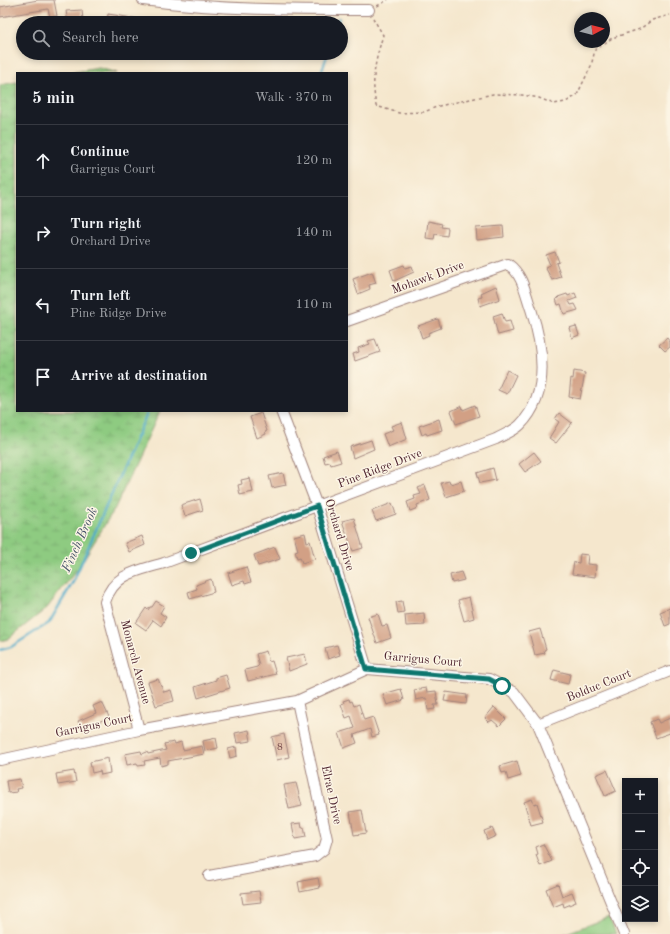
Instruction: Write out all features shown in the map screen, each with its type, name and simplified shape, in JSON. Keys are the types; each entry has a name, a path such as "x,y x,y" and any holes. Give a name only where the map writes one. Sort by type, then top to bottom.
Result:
{"street":[{"path":"143,0 192,6 250,9 369,10"},
{"name":"Mohawk Drive","path":"348,321 498,266 508,264 517,271"},
{"name":"Pine Ridge Drive","path":"105,602 109,589 126,575 164,564 496,439 519,425 533,407 543,376 539,335 517,271"},
{"name":"Orchard Drive","path":"281,412 317,506 366,669"},
{"name":"Monarch Avenue","path":"105,602 139,730"},
{"name":"Garrigus Court","path":"0,760 139,730 297,701 366,669 489,679 514,692 538,724 624,934"},
{"name":"Bolduc Court","path":"538,724 670,672"},
{"name":"Elrae Drive","path":"209,876 315,856 324,849 327,839 297,701"}],"path":[{"path":"388,0 369,10 383,35 373,72 372,86 376,106 399,112 424,112 439,106 493,94 528,96 539,98 554,104 566,102 578,95 591,66 595,50 612,38 640,29 652,20 670,15"}],"green space":[{"path":"99,68 113,72 75,72"},
{"path":"16,82 16,412 160,412 115,508 79,567 47,608 8,639 0,641 0,85"},
{"path":"609,917 616,934 564,934"}],"building":[{"path":"38,0 54,0 57,16 50,16 48,9 0,17 0,7"},
{"path":"82,10 83,16 67,16 66,11"},
{"path":"108,14 120,16 108,16"},
{"path":"428,221 442,224 441,227 448,228 447,236 435,234 434,239 426,238"},
{"path":"503,226 504,237 477,240 476,228"},
{"path":"555,252 559,262 556,263 561,277 552,280 545,267 550,265 546,255"},
{"path":"404,265 405,268 412,266 414,272 394,281 390,270"},
{"path":"372,272 376,283 369,285 370,289 358,294 353,279"},
{"path":"496,286 500,299 480,306 478,298 482,297 481,293"},
{"path":"575,293 577,298 569,301 571,305 575,304 578,310 564,314 561,304 558,305 556,299 567,294 568,296"},
{"path":"502,313 505,322 510,321 513,331 498,335 493,316"},
{"path":"438,319 441,328 428,333 429,335 422,338 418,326"},
{"path":"576,326 579,335 572,338 569,328"},
{"path":"667,338 670,342 670,347 665,351 659,345"},
{"path":"375,339 380,352 355,361 353,354 359,352 358,348 370,344 368,341"},
{"path":"507,370 516,375 507,394 498,390"},
{"path":"574,371 585,373 580,399 569,397 571,378 573,379"},
{"path":"475,405 479,416 456,424 451,411 462,406 463,410"},
{"path":"261,413 267,431 265,432 266,434 257,438 250,417"},
{"path":"559,413 572,423 556,443 549,438 559,422 555,419"},
{"path":"439,419 442,430 427,435 426,433 422,435 419,426"},
{"path":"402,422 407,439 388,447 383,434 393,430 391,426"},
{"path":"371,440 374,449 353,458 350,447"},
{"path":"337,451 341,462 331,465 330,462 325,463 323,456"},
{"path":"534,452 541,461 525,472 519,464"},
{"path":"493,468 496,480 480,483 477,473"},
{"path":"283,473 286,485 272,488 269,476"},
{"path":"250,478 253,492 240,495 238,485 242,484 241,480"},
{"path":"449,481 450,484 461,481 464,491 446,497 441,483"},
{"path":"425,485 430,500 417,505 418,508 410,511 407,502 415,499 414,496 421,494 418,488"},
{"path":"200,499 203,510 185,516 181,505"},
{"path":"392,503 396,514 376,521 372,511"},
{"path":"354,518 363,548 353,551 342,521"},
{"path":"305,533 307,542 310,541 315,559 302,563 300,557 297,558 295,551 298,550 294,536"},
{"path":"142,536 145,545 129,552 125,543"},
{"path":"275,547 280,559 258,566 254,555"},
{"path":"580,554 588,555 587,564 596,565 595,577 572,574 574,562 579,563"},
{"path":"246,567 251,582 245,584 244,581 232,585 228,573"},
{"path":"461,572 464,580 452,583 450,575"},
{"path":"211,579 214,592 190,599 188,592 197,589 196,585"},
{"path":"469,597 474,618 464,621 458,600"},
{"path":"156,601 164,606 160,613 166,617 161,626 153,620 146,630 136,623 146,608 148,610"},
{"path":"402,601 404,612 398,613 396,602"},
{"path":"670,608 670,624 665,626 660,612"},
{"path":"424,613 425,625 406,626 405,615"},
{"path":"378,614 382,626 387,625 391,638 377,643 368,617"},
{"path":"540,629 546,649 544,650 545,653 535,655 529,632"},
{"path":"337,645 340,655 328,659 325,648"},
{"path":"266,651 269,662 272,661 276,674 248,681 245,670 257,667 259,665 256,654"},
{"path":"305,654 307,664 289,671 286,658"},
{"path":"554,670 570,674 568,684 551,680"},
{"path":"226,675 230,688 198,698 195,687"},
{"path":"158,679 164,692 171,690 174,701 156,706 148,682"},
{"path":"426,688 427,692 436,691 438,705 434,705 435,709 428,710 426,698 416,700 414,690"},
{"path":"401,689 404,700 387,705 383,694"},
{"path":"446,692 467,695 466,704 444,701"},
{"path":"349,699 350,702 352,701 354,706 359,704 364,720 373,717 379,735 372,737 370,729 354,735 357,743 344,748 339,733 355,728 351,716 346,718 341,704 344,703 343,701"},
{"path":"102,702 109,717 82,730 78,721 96,713 93,706"},
{"path":"494,707 506,719 499,726 492,720 489,722 485,718"},
{"path":"670,718 670,733 656,738 650,722 657,719 659,723"},
{"path":"249,730 251,741 237,743 235,733"},
{"path":"284,734 289,757 277,760 272,737"},
{"path":"216,738 218,748 205,751 203,741"},
{"path":"174,742 175,744 181,742 183,750 202,746 204,754 168,761 168,764 161,766 160,758 144,761 145,765 138,766 137,763 127,765 125,754 141,751 142,754 147,752 148,754 166,750 164,744"},
{"path":"236,747 237,756 230,758 228,749"},
{"path":"108,758 110,773 101,775 100,771 92,773 90,762"},
{"path":"517,761 521,776 508,780 506,772 502,773 500,766"},
{"path":"607,770 616,791 605,796 596,775"},
{"path":"74,771 76,782 58,785 56,774"},
{"path":"20,779 22,788 16,789 17,792 8,793 6,781"},
{"path":"296,783 302,806 289,809 284,785"},
{"path":"532,799 534,804 537,803 543,822 531,825 524,802"},
{"path":"362,810 366,833 354,835 350,812"},
{"path":"301,823 302,828 304,827 306,837 295,839 292,824"},
{"path":"492,828 496,836 487,840 484,831"},
{"path":"543,844 552,861 540,866 536,855 538,854 536,847"},
{"path":"318,878 320,888 300,892 298,882"},
{"path":"558,884 562,896 572,892 576,902 564,907 563,903 553,907 546,889"},
{"path":"259,891 261,902 243,904 241,893"}],"waterway":[{"name":"Finch Brook","path":"321,72 326,60"},
{"name":"Finch Brook","path":"0,650 11,647 49,623 73,582 148,412"}],"route":[{"path":"191,553 317,506 366,669 489,679 502,686"}]}
